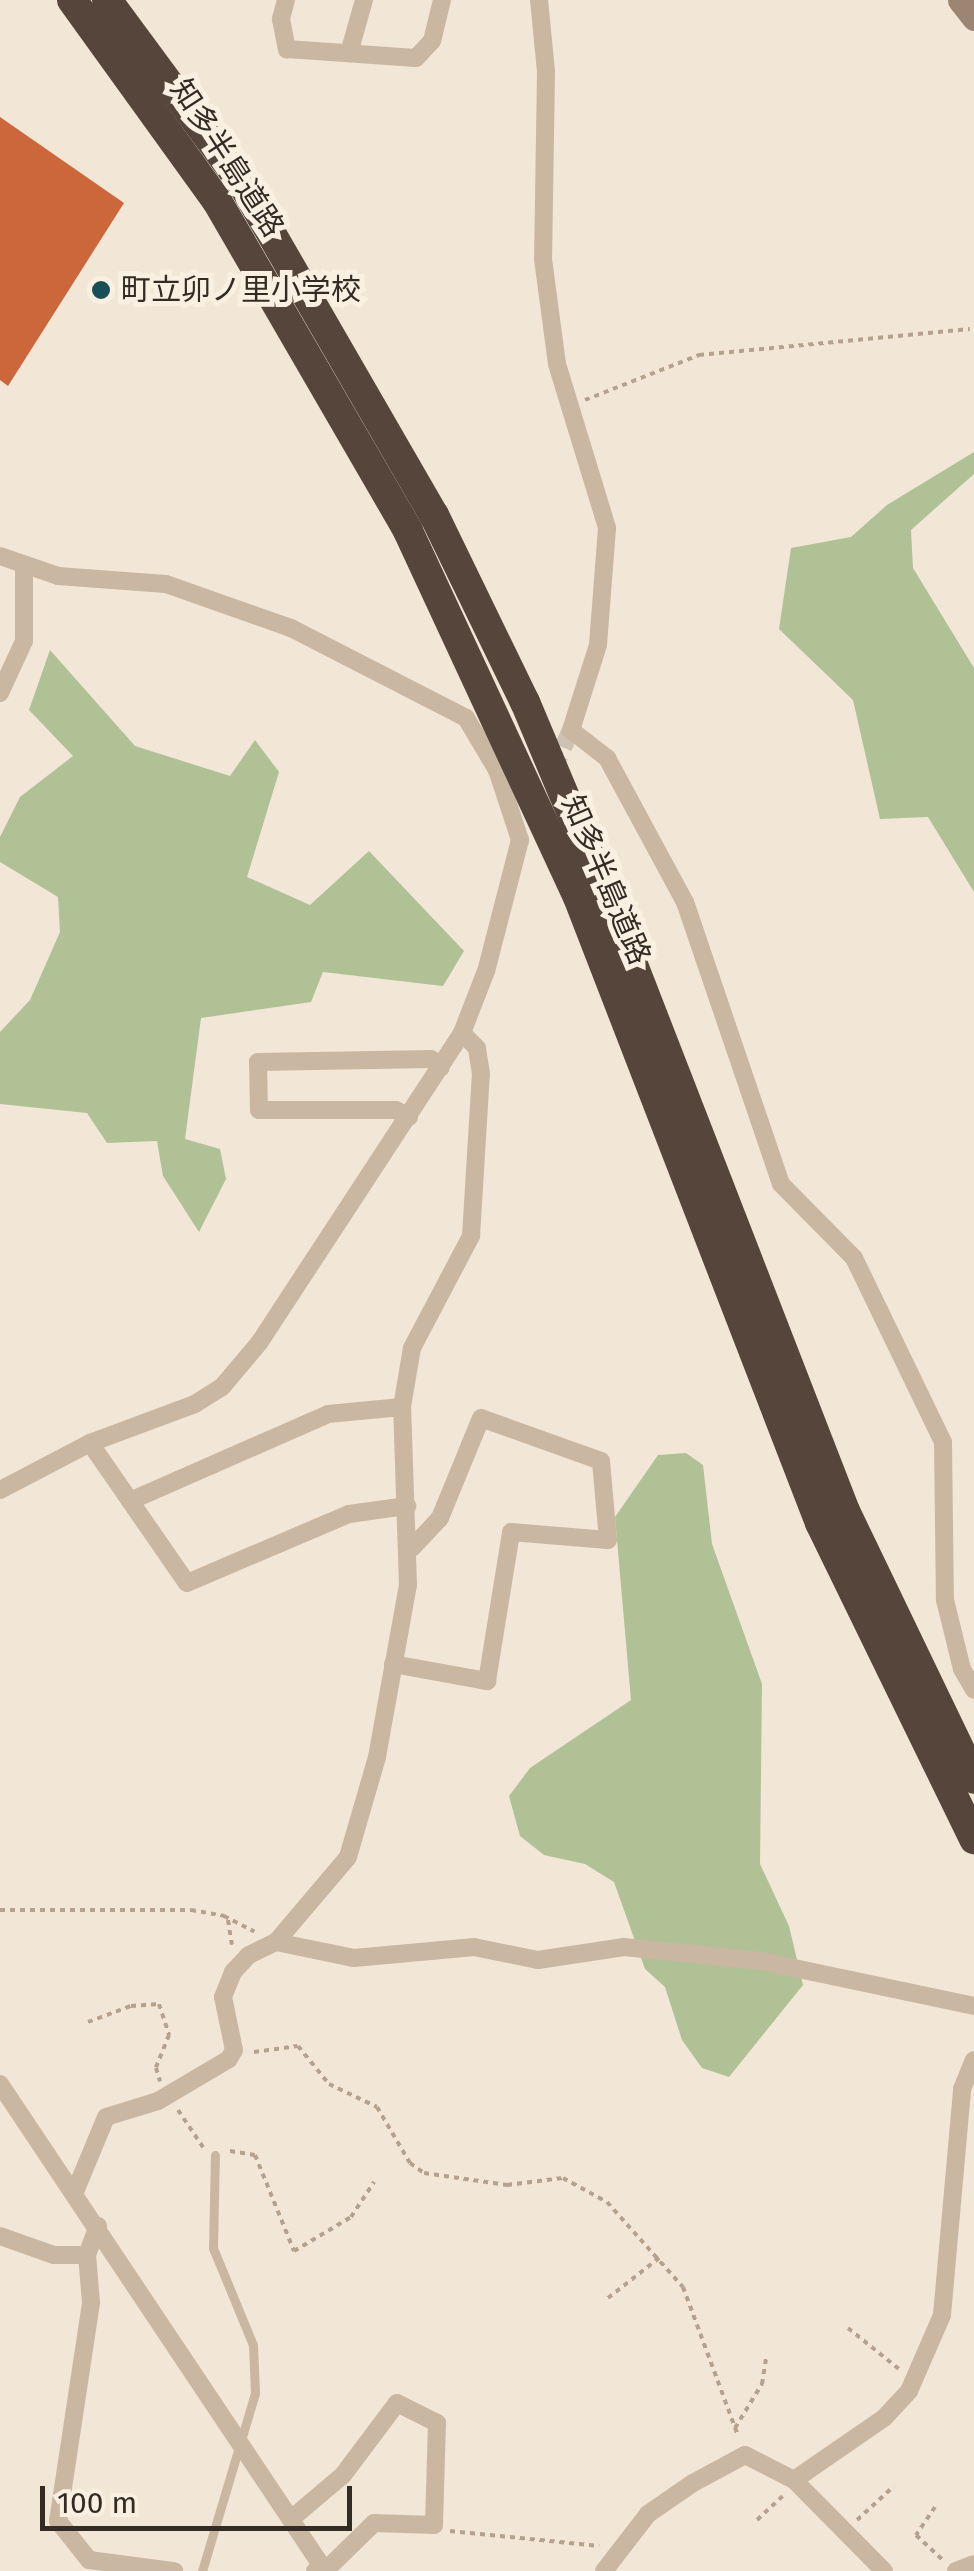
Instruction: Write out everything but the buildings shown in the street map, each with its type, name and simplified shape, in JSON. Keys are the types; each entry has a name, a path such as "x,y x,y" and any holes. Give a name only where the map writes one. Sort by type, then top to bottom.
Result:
{"highway":[{"name":"知多半島道路","path":"72,0 217,201 408,531 578,897 820,1523 974,1839"},
{"name":"知多半島道路","path":"108,0 242,184 450,549 604,890 838,1494 974,1779"}],"street":[{"path":"286,0 281,19 287,48 423,54 442,0"},
{"path":"349,53 364,0"},
{"path":"539,0 546,72 543,259 557,364 607,528 598,645 571,730 607,758 685,902 781,1184 854,1258 943,1442 948,1460 945,1600 974,1690"},
{"path":"960,0 974,18"},
{"path":"0,556 58,576 166,584 292,628 466,718 497,770 520,840 486,971 462,1034 310,1270 222,1387 195,1404 90,1443 0,1490"},
{"path":"0,692 24,641 24,566"},
{"path":"74,2194 106,2117 165,2097 234,2050 223,1998 238,1964 276,1942 342,1872 369,1788 412,1548 402,1407 412,1348 470,1236 481,1074 477,1048 462,1034"},
{"path":"408,1117 396,1110 259,1110 258,1062 431,1059 441,1068"},
{"path":"130,1501 328,1414 402,1407"},
{"path":"393,1664 487,1681 511,1532 608,1540 601,1461 482,1418 440,1518 412,1548"},
{"path":"90,1443 187,1582 349,1514 408,1506"},
{"path":"276,1942 354,1958 474,1947 538,1960 624,1946 761,1962 974,2006"},
{"path":"795,2482 884,2418 916,2380 942,2316 962,2089 974,2060"},
{"path":"0,2084 325,2571"},
{"path":"98,2226 87,2255 90,2303 57,2502 63,2532 89,2565 174,2571"},
{"path":"0,2236 54,2255 87,2255"},
{"path":"292,2520 343,2474 397,2403 437,2424 434,2525 374,2523 325,2571 314,2571"},
{"path":"604,2571 648,2514 745,2455 795,2482 884,2571"},
{"path":"954,2571 974,2564"}],"lane":[{"path":"202,2571 255,2393 256,2358 214,2248 215,2155"}],"path":[{"path":"570,406 699,355 970,329"},
{"path":"0,1910 190,1910 228,1918 276,1942"},
{"path":"228,1918 238,1964"},
{"path":"88,2022 131,2006 159,2004 169,2035 156,2068 165,2097 215,2155 238,2148 255,2154 294,2250 351,2217 374,2182"},
{"path":"234,2050 298,2046 329,2084 377,2107 410,2163 424,2173 452,2182 507,2185 563,2178 580,2184 636,2226 683,2287 745,2455"},
{"path":"608,2298 658,2258"},
{"path":"848,2328 916,2380"},
{"path":"735,2428 762,2384 766,2358"},
{"path":"756,2520 795,2482"},
{"path":"845,2531 894,2486"},
{"path":"935,2508 916,2535 954,2571"},
{"path":"434,2525 552,2546 583,2542 617,2554"}],"green space":[{"path":"974,452 974,474 911,530 913,568 974,668 974,892 928,817 880,819 853,700 779,629 791,548 851,537 887,505"},
{"path":"50,650 135,746 230,776 255,740 279,772 247,877 310,905 369,851 464,951 443,986 323,972 311,1002 201,1018 185,1139 220,1149 226,1179 199,1232 163,1176 157,1141 107,1143 87,1113 0,1104 0,1032 30,1000 60,932 58,897 0,862 0,837 20,797 73,756 29,710"},
{"path":"686,1453 703,1465 712,1544 762,1684 760,1864 789,1926 803,1985 729,2077 702,2068 682,2040 665,1987 645,1969 614,1882 585,1864 544,1855 520,1836 509,1796 530,1768 631,1700 615,1517 658,1455"}],"tunnel":[{"path":"552,772 571,730"}],"place":[{"name":"町立卯ノ里小学校","path":"101,290"}]}
